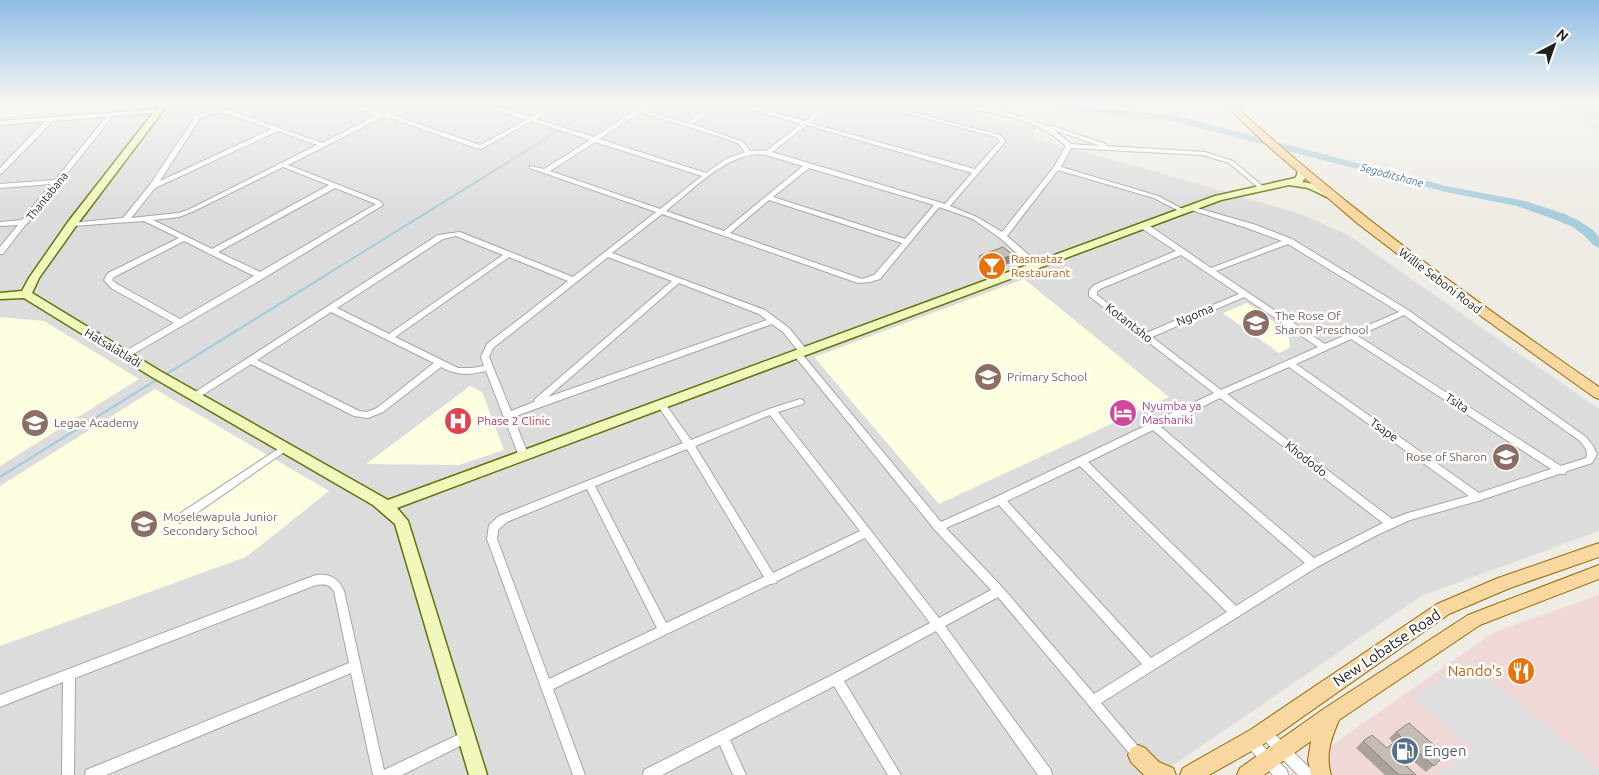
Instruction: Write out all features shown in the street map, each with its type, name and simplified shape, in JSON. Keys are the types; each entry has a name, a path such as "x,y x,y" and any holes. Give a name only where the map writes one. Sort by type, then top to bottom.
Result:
{"main road":[{"path":"1271,140 1291,159"},
{"name":"Willie Seboni Road","path":"1291,159 1301,171 1331,196 1480,311 1599,394"},
{"name":"Willie Seboni Road","path":"1291,159 1415,255 1599,387"},
{"name":"New Lobatse Road","path":"1190,775 1257,737 1443,609 1504,583 1599,550"},
{"name":"New Lobatse Road","path":"1247,775 1332,714 1474,620 1599,572"},
{"path":"1321,775 1318,768 1318,746 1332,714"},
{"path":"1138,755 1148,775"},
{"path":"1138,755 1152,769 1166,775"}],"street":[{"path":"0,172 31,140"},
{"name":"Thantabana","path":"0,252 91,140"},
{"path":"3,296 26,294 34,278 72,224 136,140"},
{"path":"126,219 152,187 183,140"},
{"path":"152,187 254,140"},
{"path":"309,140 322,145"},
{"path":"72,224 179,215 195,209 332,140"},
{"path":"458,140 475,146 481,146 492,140"},
{"path":"546,171 593,140"},
{"path":"594,140 707,175"},
{"path":"733,140 741,143 748,152"},
{"path":"767,153 783,140"},
{"path":"865,140 977,172"},
{"path":"946,207 1003,140"},
{"path":"1062,140 1069,146 1189,151 1214,155 1231,162 1263,188"},
{"path":"1091,140 1113,148"},
{"path":"1003,236 1056,168 1069,146"},
{"path":"524,456 485,357 490,346 731,157 748,152 767,153 938,204 975,218 1003,236 1035,266"},
{"path":"125,355 380,205 378,202 283,165"},
{"path":"726,233 808,166"},
{"path":"532,167 861,280 870,280 877,277 938,204"},
{"path":"1056,168 1156,197 1186,209 1250,226 1289,242 1405,312 1582,439 1590,448 1592,454 1589,460 1562,470 1408,517 1391,524 1313,564 1093,700"},
{"path":"387,506 1186,209 1218,198 1289,183 1301,178 1301,171"},
{"path":"0,186 58,182"},
{"path":"1289,183 1310,186 1331,196"},
{"path":"214,251 336,185"},
{"path":"769,198 906,242"},
{"path":"145,219 214,251 261,276"},
{"path":"0,224 26,222"},
{"path":"1144,226 1325,348"},
{"path":"195,396 441,237 457,234 572,280"},
{"path":"180,323 114,286 108,280 111,275 185,238"},
{"path":"1210,271 1289,242"},
{"name":"Kotantsho","path":"1181,252 1097,287 1093,291 1094,296 1222,393"},
{"path":"607,254 762,312 774,320 939,527 999,591 1138,755"},
{"path":"390,337 507,255"},
{"path":"534,404 678,280"},
{"name":"Hatsalatladi","path":"26,294 125,355 351,487 387,506 401,521 468,736"},
{"name":"Ngoma","path":"1146,336 1245,294"},
{"path":"330,308 390,337 439,364 457,371 489,368"},
{"path":"939,527 1000,500 1222,393 1405,312"},
{"path":"508,415 534,404 774,320"},
{"name":"Tsita","path":"1352,336 1562,470"},
{"path":"251,360 357,414 368,415 380,410 439,364"},
{"name":"Tsape","path":"1291,364 1478,497"},
{"name":"Khododo","path":"1222,393 1391,524"},
{"path":"579,775 492,539 493,528 503,519 772,410 800,402"},
{"path":"661,404 689,444 772,580"},
{"path":"772,410 938,625 1046,775"},
{"path":"1154,426 1313,564"},
{"path":"180,519 284,448"},
{"path":"1081,461 1235,612"},
{"path":"590,485 664,630"},
{"path":"1000,500 1150,665"},
{"path":"547,686 772,580 866,533"},
{"path":"0,701 316,580 326,579 336,584 339,591 379,775"},
{"path":"649,775 836,679 999,591"},
{"path":"91,775 355,666"},
{"path":"68,775 69,675"},
{"path":"836,679 895,775"},
{"path":"388,775 468,736 478,775"},
{"path":"722,737 740,775"},
{"path":"1257,737 1282,749 1306,775"},
{"path":"1257,737 1267,760 1282,775"}],"shaded area":[{"path":"0,140 1040,140 1161,173 1303,215 1348,235 1599,409 1599,531 1421,596 1159,775 0,775"},
{"name":"Primary School","path":"1024,279 1169,397 939,504 814,357"},
{"name":"The Rose Of Sharon Preschool","path":"1247,303 1288,332 1290,347 1279,353 1223,313"},
{"name":"Legae Academy","path":"0,317 44,321 139,379 0,466"},
{"name":"Phase 2 Clinic","path":"470,386 482,392 504,450 459,465 366,464"},
{"name":"Moselewapula Junior Secondary School","path":"155,389 329,491 246,557 0,646 0,486"},
{"path":"1599,595 1599,775 1289,775 1494,632"},
{"path":"1467,661 1599,769 1599,775 1436,775 1473,750 1413,697"}],"building":[{"path":"1003,247 1013,255 988,263 979,256"},
{"path":"1409,723 1445,755 1434,766 1419,753 1404,764 1416,775 1399,775 1363,741 1372,735 1387,748 1401,737 1396,732"}],"waterway":[{"path":"329,273 544,140"},
{"name":"Segoditshane","path":"1258,140 1446,189 1479,194 1542,210 1577,225 1589,233 1599,244"},
{"path":"165,375 331,272"},
{"path":"0,477 158,379"}],"place":[{"name":"Rasmataz Restaurant","path":"992,266"},
{"name":"The Rose Of Sharon Preschool","path":"1256,323"},
{"name":"Primary School","path":"988,377"},
{"name":"Nyumba ya Mashariki","path":"1123,413"},
{"name":"Phase 2 Clinic","path":"458,421"},
{"name":"Legae Academy","path":"35,423"},
{"name":"Rose of Sharon","path":"1506,457"},
{"name":"Moselewapula Junior Secondary School","path":"144,524"},
{"name":"Nando's","path":"1521,671"},
{"name":"Engen","path":"1405,751"}]}
